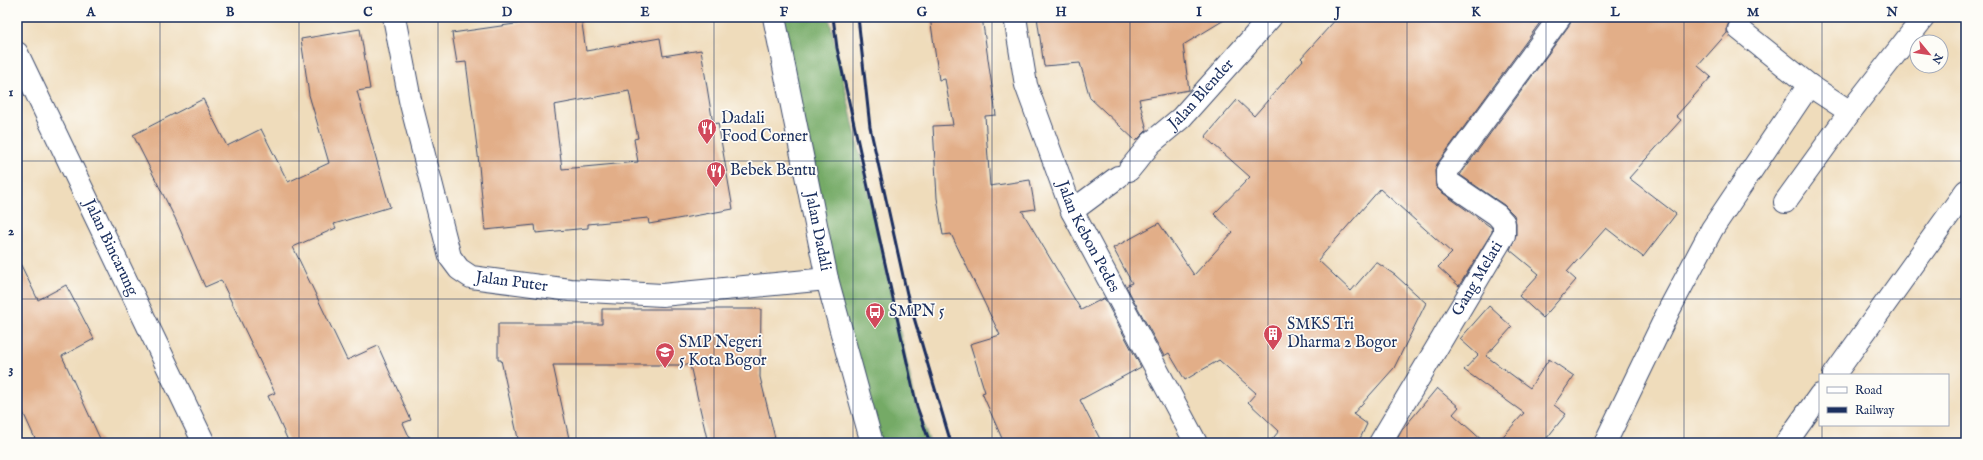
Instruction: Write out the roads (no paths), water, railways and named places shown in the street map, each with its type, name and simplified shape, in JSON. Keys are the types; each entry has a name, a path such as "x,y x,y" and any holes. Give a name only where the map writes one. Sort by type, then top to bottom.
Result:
{"street":[{"name":"Jalan Puter","path":"394,17 410,100 450,257 459,269 471,277 570,290 662,295 827,280"},
{"name":"Jalan Dadali","path":"774,17 827,280 872,443"},
{"name":"Jalan Kebon Pedes","path":"1015,17 1026,85 1072,211 1196,443"},
{"name":"Jalan Blender","path":"1072,211 1124,174 1152,143 1181,118 1271,17"},
{"name":"Gang Melati","path":"1380,443 1504,234 1504,223 1497,215 1447,181 1447,171 1560,17"},
{"path":"1784,202 1850,112 1924,17"},
{"path":"1739,29 1809,85 1850,112"},
{"name":"Jalan Bincarung","path":"17,53 204,443"},
{"path":"1605,443 1670,308 1712,229 1809,85"},
{"path":"1835,374 1966,190"},
{"path":"1786,443 1819,396"}],"railway":[{"path":"833,17 837,48 917,407 930,443"},
{"path":"858,17 870,127 907,294 951,443"}],"place":[{"name":"Dadali Food Corner","path":"707,145"},
{"name":"Bebek Bentu","path":"716,188"},
{"name":"SMPN 5","path":"875,329"},
{"name":"SMKS Tri Dharma 2 Bogor","path":"1273,351"},
{"name":"SMP Negeri 5 Kota Bogor","path":"665,369"}]}
